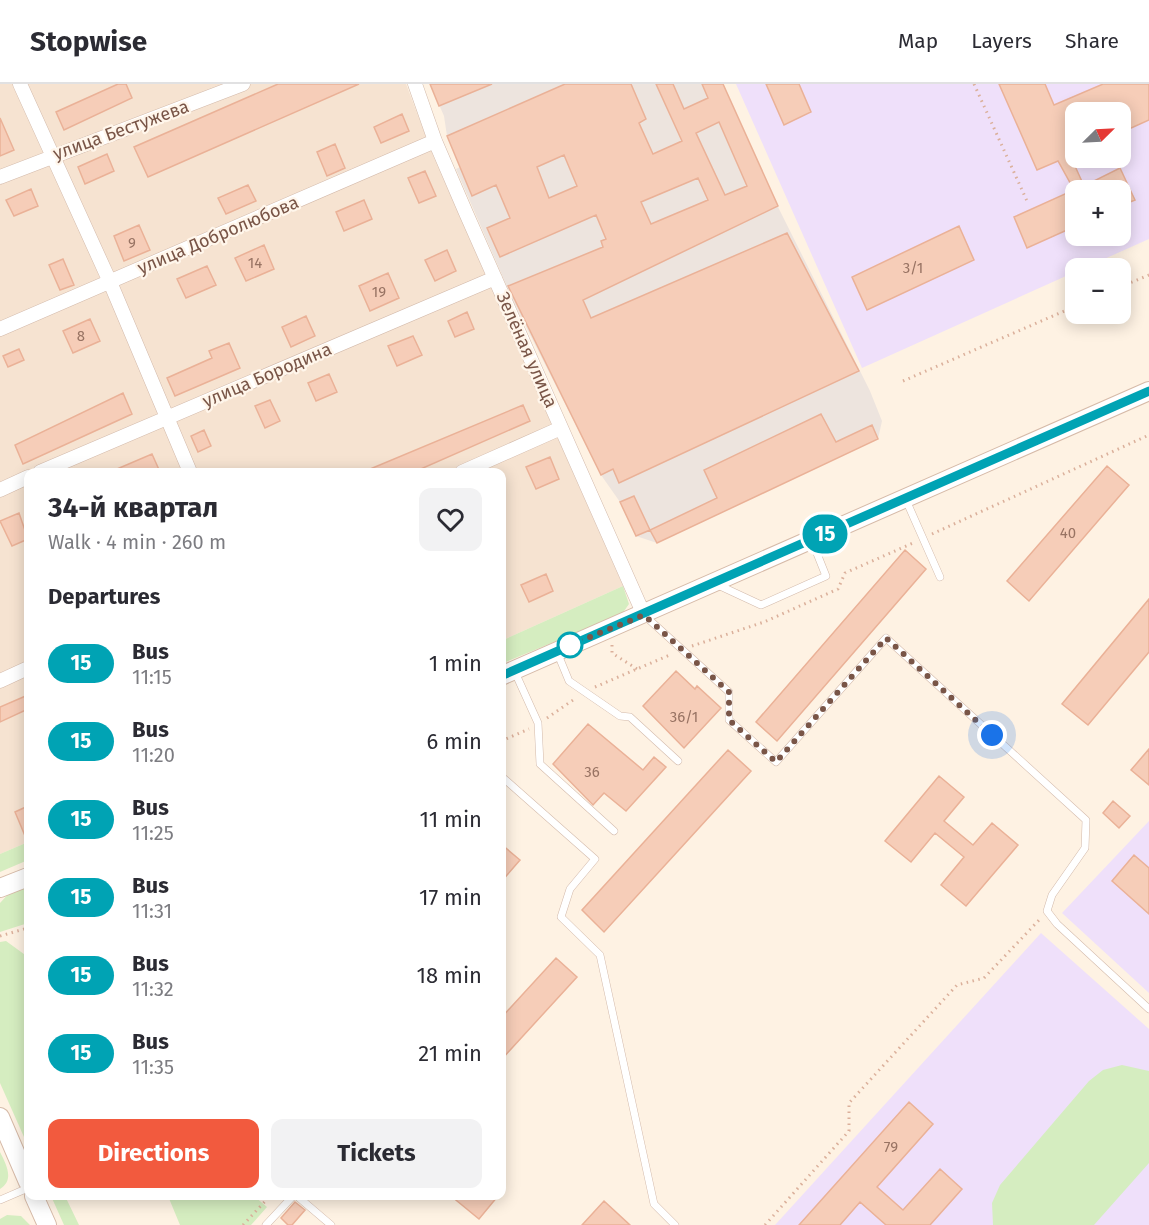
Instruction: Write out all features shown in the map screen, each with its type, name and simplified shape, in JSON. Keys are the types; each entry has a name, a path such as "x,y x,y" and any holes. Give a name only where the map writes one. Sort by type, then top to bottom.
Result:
{"street":[{"path":"20,84 110,282 188,468"},
{"name":"улица Бестужева","path":"0,177 52,155 243,84"},
{"name":"Зелёная улица","path":"415,84 435,141 644,615"},
{"name":"улица Добролюбова","path":"0,329 435,141"},
{"name":"улица Бородина","path":"49,468 495,278"},
{"path":"508,673 716,584 1149,391"},
{"path":"471,468 561,428"},
{"path":"0,490 24,479"},
{"path":"0,681 24,670"},
{"path":"3,888 24,879"},
{"path":"0,1117 24,1173"},
{"path":"36,1200 47,1225"}],"lane":[{"path":"905,499 940,577"},
{"path":"716,584 760,605 826,576 812,540"},
{"path":"644,615 729,692 729,720 776,762 886,638 1086,820 1085,848 1052,895 1047,911 1057,924 1149,1009"},
{"path":"556,651 569,681 620,716 630,717 678,761"},
{"path":"508,673 538,723 540,764 614,831"},
{"path":"506,780 595,859 570,889 561,917 600,955 654,1204 675,1225"},
{"path":"0,1200 24,1190"},
{"path":"266,1225 291,1200"},
{"path":"300,1200 331,1225"}],"path":[{"path":"974,84 1027,201"},
{"path":"1131,282 1149,274"},
{"path":"903,381 1065,311"},
{"path":"613,637 612,653 638,669"},
{"path":"765,1225 849,1131 849,1103 957,985 984,978 1047,911"},
{"path":"0,936 24,929"},
{"path":"243,1225 266,1200"}],"shaded area":[{"path":"0,84 406,84 434,158 623,586 506,639 506,468 24,468 24,844 0,854"},
{"path":"430,84 723,84 771,193 870,391 882,421 878,439 657,543 636,536 620,502 601,475 515,305 456,169 460,167 447,136 444,116"},
{"path":"736,84 1149,84 1149,239 1106,258 1065,258 1065,277 862,368"},
{"path":"1149,821 1149,993 1062,913"},
{"path":"1041,933 1149,1029 1149,1225 775,1225"}],"green space":[{"path":"623,586 629,604 622,614 506,662 506,639"},
{"path":"24,844 24,862 0,872 0,854"},
{"path":"24,885 24,924 0,932 0,903 13,889"},
{"path":"6,941 24,954 24,1137 0,1083 0,942"},
{"path":"1122,1065 1149,1071 1149,1163 1094,1225 993,1225 992,1203 1000,1185 1089,1081 1103,1070"},
{"path":"0,1152 7,1167 8,1177 5,1185 0,1189"},
{"path":"53,1200 67,1200 79,1225 64,1225"},
{"path":"170,1200 259,1200 267,1207 251,1225 180,1225"},
{"path":"7,1215 21,1216 30,1225 0,1225 0,1219"}],"building":[{"path":"118,84 126,84 132,98 64,130 56,112"},
{"path":"278,84 359,84 148,177 134,147"},
{"path":"430,84 492,84 439,106"},
{"path":"565,84 631,84 646,119 639,123 653,154 682,141 656,84 673,84 684,109 708,98 702,84 723,84 778,206 583,300 591,318 787,233 859,371 619,483 613,469 601,475 508,286 603,247 601,241 606,239 596,215 500,257 487,228 510,218 496,185 472,196 447,136","holes":["719,122 747,186 725,195 696,133","564,155 577,186 549,198 537,167","698,178 708,200 651,224 641,202"]},
{"path":"766,84 799,84 811,112 784,125"},
{"path":"999,84 1045,84 1054,105 1103,84 1149,84 1149,120 1131,128 1131,102 1065,102 1065,168 1076,168 1081,180 1068,180 1058,161 1037,170"},
{"path":"402,114 409,131 381,143 374,127"},
{"path":"0,118 14,150 0,156"},
{"path":"335,144 345,168 327,176 317,152"},
{"path":"107,154 114,171 85,184 78,167"},
{"path":"1120,168 1126,180 1096,180"},
{"path":"425,171 436,196 419,203 408,178"},
{"path":"248,185 256,201 226,214 218,198"},
{"path":"31,189 38,206 14,216 6,200"},
{"path":"1065,194 1065,231 1027,248 1014,217"},
{"path":"364,200 372,219 344,231 336,212"},
{"path":"139,225 150,250 124,261 114,236"},
{"path":"959,226 974,260 867,310 852,277"},
{"path":"264,245 274,269 246,281 235,258"},
{"path":"447,250 456,271 435,281 425,260"},
{"path":"63,259 74,285 60,290 49,265"},
{"path":"207,266 216,285 186,298 177,279"},
{"path":"388,273 399,298 370,311 359,286"},
{"path":"467,312 474,329 455,337 448,321"},
{"path":"306,316 315,336 291,347 282,327"},
{"path":"90,319 100,341 73,353 63,331"},
{"path":"413,336 422,355 397,366 388,346"},
{"path":"229,343 240,368 175,396 167,378 212,358 209,351"},
{"path":"19,349 24,360 8,367 3,356"},
{"path":"329,374 337,392 316,401 308,383"},
{"path":"123,393 132,414 23,464 15,445"},
{"path":"270,400 280,421 265,428 255,406"},
{"path":"523,405 530,421 423,468 373,468"},
{"path":"821,414 836,442 872,425 878,439 657,543 650,530 717,498 704,470"},
{"path":"204,430 211,446 198,452 191,436"},
{"path":"152,454 158,468 119,468"},
{"path":"550,457 559,479 536,489 526,467"},
{"path":"1107,466 1129,485 1029,601 1007,581"},
{"path":"634,496 650,530 636,536 620,502"},
{"path":"19,513 24,527 24,541 12,546 0,521"},
{"path":"905,550 926,569 777,741 756,722"},
{"path":"546,574 553,591 529,602 521,585"},
{"path":"1149,599 1149,652 1088,725 1062,704"},
{"path":"676,671 695,689 697,686 721,708 684,748 643,706"},
{"path":"24,697 24,711 0,722 0,707"},
{"path":"588,724 643,770 654,757 666,767 626,811 604,793 593,805 553,764"},
{"path":"1149,749 1149,785 1131,770"},
{"path":"728,750 751,771 604,932 582,910"},
{"path":"939,776 964,797 944,821 973,845 992,823 1018,845 966,906 941,885 964,857 935,833 911,862 885,841"},
{"path":"1113,801 1130,816 1119,828 1103,813"},
{"path":"24,808 24,833 15,812"},
{"path":"506,848 520,860 506,876"},
{"path":"1134,855 1149,868 1149,914 1112,881"},
{"path":"556,958 577,977 506,1055 506,1013"},
{"path":"909,1102 933,1124 877,1187 903,1210 940,1169 962,1189 930,1225 886,1225 860,1202 840,1225 799,1225"},
{"path":"456,1200 495,1200 479,1219"},
{"path":"604,1201 630,1225 582,1225"},
{"path":"295,1202 305,1210 292,1225 288,1225 281,1218"}],"bus line":[{"name":"15","path":"506,674 716,584 926,488 1149,391"}],"route":[{"path":"570,645 644,615 729,692 729,720 776,762 886,638 992,735"}]}
